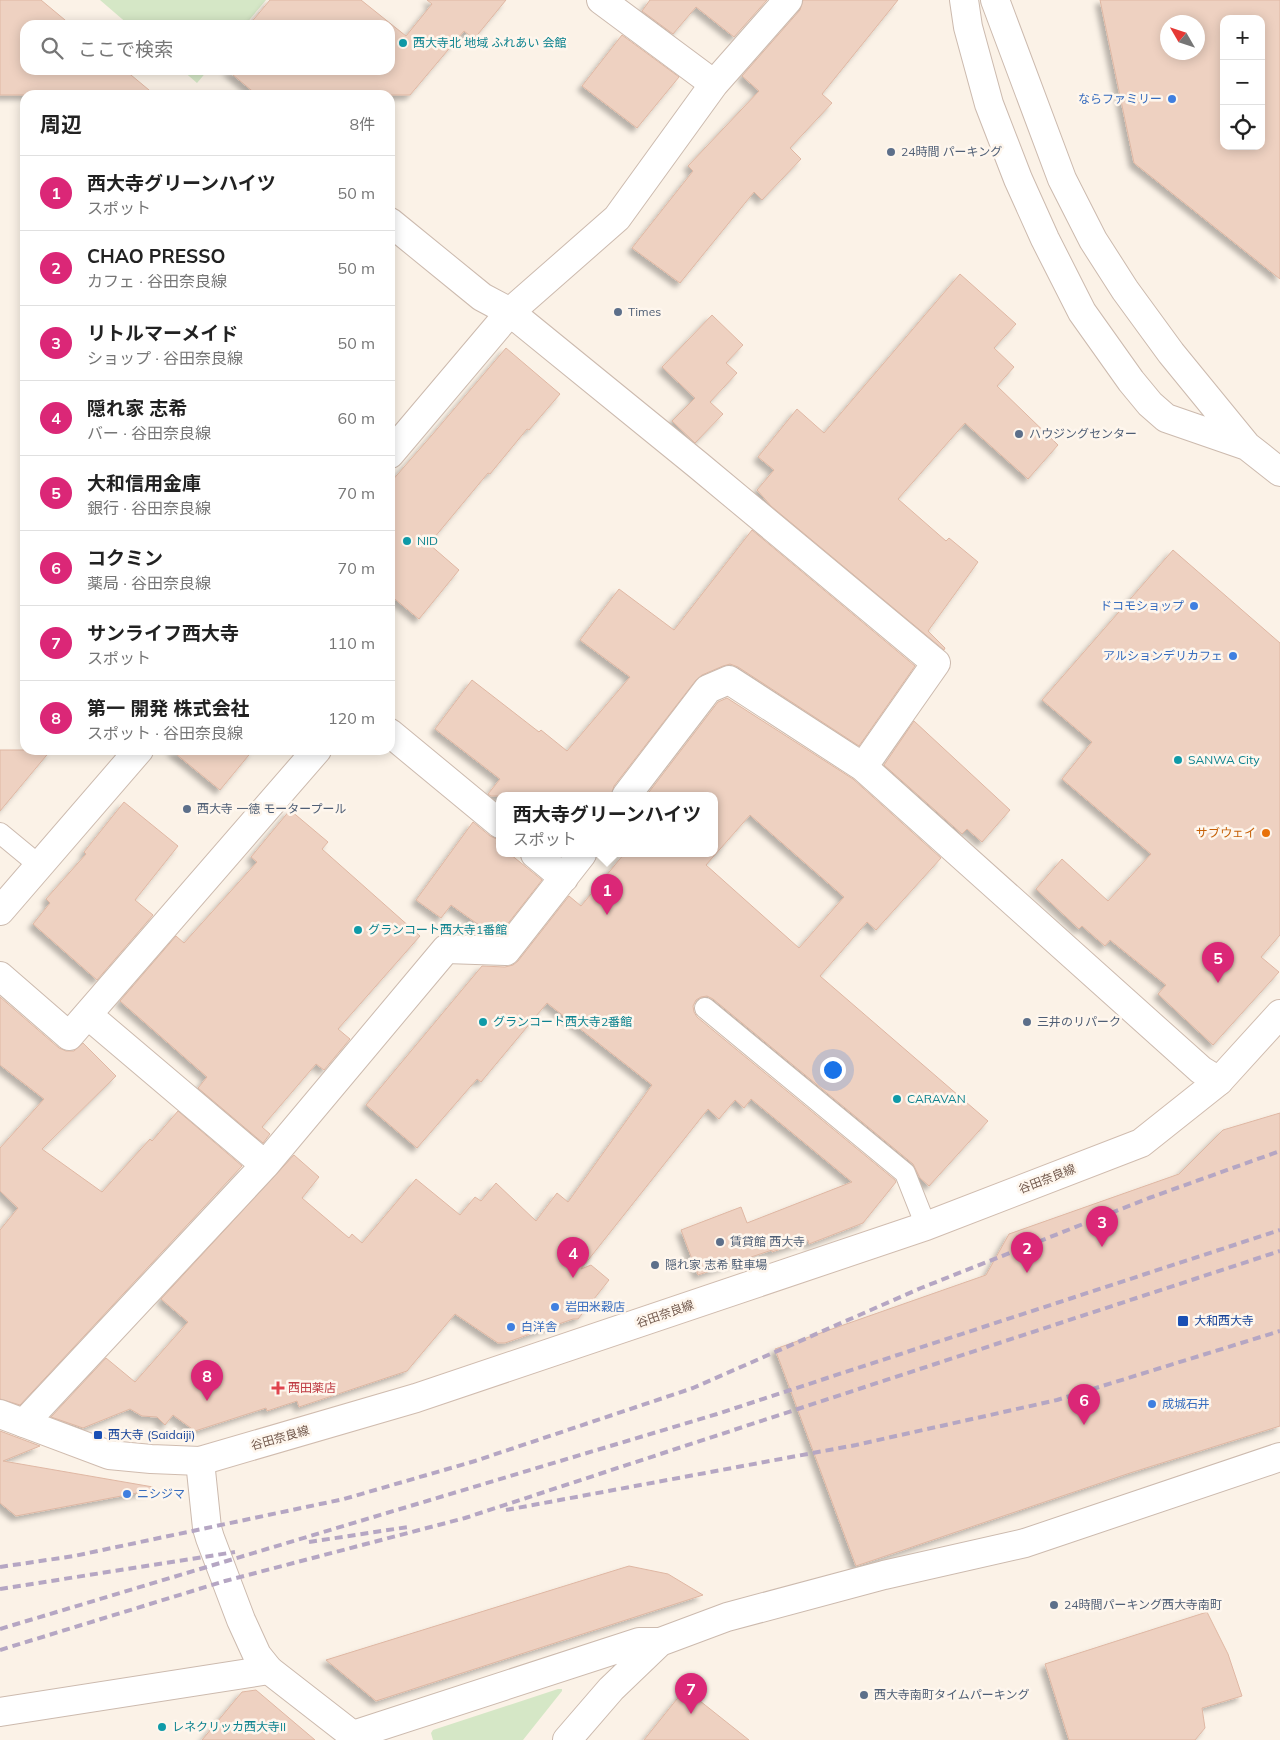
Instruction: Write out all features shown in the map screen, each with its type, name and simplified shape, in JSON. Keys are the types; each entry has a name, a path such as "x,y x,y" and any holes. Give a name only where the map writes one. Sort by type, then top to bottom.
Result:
{"street":[{"path":"601,0 714,84"},
{"path":"395,448 510,312 617,218 714,84 788,0"},
{"path":"964,0 968,27 989,104 1022,187 1082,312 1131,381 1150,404 1166,418 1247,446"},
{"path":"996,0 1062,179 1093,240 1125,290 1171,353 1247,446 1280,472"},
{"path":"395,226 482,297 510,312 698,464 936,663 863,768"},
{"path":"629,792 708,689 728,680 863,768 1201,1070 1220,1081"},
{"path":"395,737 496,821"},
{"path":"0,911 136,755"},
{"path":"0,976 70,1036 312,755"},
{"path":"539,857 564,878"},
{"path":"12,1418 264,1165 446,949 506,951 580,857"},
{"name":"谷田奈良線","path":"12,1418 110,1455 200,1461 416,1398 926,1226 1141,1143 1220,1081 1280,1014"},
{"path":"88,1015 264,1165"},
{"path":"200,1461 207,1528 240,1620 257,1655 269,1670 356,1738 640,1642 660,1642 727,1617 1025,1542 1280,1458"},
{"path":"567,1740 611,1689 660,1642"},
{"path":"0,1712 269,1670"}],"lane":[{"path":"0,833 40,866"},
{"path":"705,1008 905,1173 926,1226"}],"green space":[{"path":"100,0 266,0 249,20 123,20"},
{"path":"188,75 204,75 197,83"},
{"path":"562,1689 562,1691 523,1740 433,1740 431,1733 433,1730"}],"building":[{"path":"0,0 41,0 65,20 20,20 20,75 131,75 149,90 20,90 20,95 0,95"},
{"name":"西大寺北 地域 ふれあい 会館","path":"270,0 361,0 386,20 253,20"},
{"name":"西大寺北 地域 ふれあい 会館","path":"427,0 506,0 474,39 464,31 410,95 395,95 395,90 251,90 233,75 395,75 395,27 406,36 432,4"},
{"path":"650,0 767,0 734,37 696,7 673,34 642,11"},
{"path":"803,0 898,0 822,94 832,103 790,148 801,159 762,200 754,192 680,283 632,248 693,171 688,166 759,91 742,76 800,10"},
{"name":"ならファミリー","path":"1100,0 1280,0 1280,279 1134,163"},
{"path":"622,35 679,77 637,128 582,86"},
{"path":"960,274 1016,324 994,348 1014,367 997,386 1058,445 1028,479 965,423 898,499 946,541 949,538 978,562 928,631 945,648 944,650 771,506 757,490 774,470 758,457 797,409 824,433"},
{"path":"712,315 743,345 726,363 737,373 710,402 723,414 695,443 672,421 695,398 662,367"},
{"path":"506,348 560,394 529,430 527,429 490,474 488,473 429,544 459,570 419,619 395,599 395,477"},
{"path":"752,530 915,666 859,746 738,667 730,664 723,666 702,675 696,680 614,786 612,792 496,792 496,796 491,796 488,794 500,779 435,729 472,680 539,732 541,730 567,751 630,677 580,640 619,589 674,630"},
{"name":"SANWA City","path":"1173,550 1280,643 1280,935 1261,957 1279,972 1213,1045 1158,994 1166,985 1110,940 1105,946 1082,926 1079,929 1036,889 1062,859 1108,901 1151,854 1062,779 1092,742 1042,700"},
{"path":"727,698 853,779 941,858 876,930 867,922 820,976 988,1121 929,1186 920,1178 913,1164 713,999 707,996 701,997 696,1000 693,1006 697,1017 895,1180 896,1182 863,1223 809,1244 808,1240 772,1252 772,1250 698,1275 681,1230 741,1207 747,1223 852,1182 751,1099 744,1108 735,1100 719,1119 708,1109 581,1269 591,1265 609,1280 578,1319 573,1319 505,1343 498,1343 455,1314 407,1371 299,1407 297,1401 267,1411 266,1408 195,1431 173,1415 165,1425 157,1417 142,1416 130,1409 83,1428 51,1417 106,1358 135,1382 188,1322 161,1299 294,1155 319,1177 302,1198 349,1238 352,1234 362,1243 416,1179 460,1215 475,1197 481,1201 496,1183 536,1221 557,1193 568,1202 652,1085 547,1003 481,1082 477,1079 417,1148 366,1105 482,966 505,967 513,965 569,896 581,906 622,857 713,857 706,865 799,948 844,897 750,815 718,851 718,792 649,792 718,702"},
{"path":"914,721 1010,810 982,842 967,829 962,834 884,765"},
{"path":"0,750 20,750 20,755 47,755 0,811"},
{"path":"177,755 249,755 220,790"},
{"path":"124,802 178,846 135,900 153,915 97,980 33,924 50,903 46,899 86,854 84,852"},
{"path":"290,810 328,842 322,849 420,936 338,1029 350,1039 324,1070 316,1064 262,1127 270,1134 263,1143 198,1088 207,1077 120,1001 176,936 184,943 257,862 251,857"},
{"path":"473,822 496,839 496,857 514,857 542,880 499,935 493,935 451,905 441,918 416,900"},
{"path":"0,997 59,1048 66,1051 74,1051 83,1043 116,1076 42,1149 102,1192 150,1139 152,1141 178,1111 242,1166 20,1405 0,1399 0,1230 18,1208 0,1191 0,1148 44,1099 0,1065"},
{"path":"1280,1113 1280,1426 1130,1473 856,1566 775,1349 986,1275 1009,1234 1179,1174 1223,1130"},
{"path":"0,1431 40,1446 3,1461 153,1487 153,1490 16,1516 0,1503"},
{"path":"629,1566 668,1574 703,1595 376,1701 326,1660"},
{"path":"1207,1612 1228,1654 1242,1696 1202,1708 1205,1728 1195,1740 1069,1740 1045,1664"},
{"path":"685,1689 749,1740 644,1740"},
{"path":"256,1690 315,1740 202,1740 242,1692"}],"railway":[{"path":"0,1567 74,1556 344,1499 475,1461 693,1388 921,1288 1149,1198 1280,1151"},
{"path":"0,1629 717,1414 1280,1230"},
{"path":"0,1650 225,1581 465,1518 1280,1251"},
{"path":"506,1510 856,1445 1057,1400 1280,1331"},
{"path":"309,1542 408,1527"},
{"path":"0,1589 235,1552"}],"place":[{"name":"西大寺北 地域 ふれあい 会館","path":"403,43"},
{"name":"ならファミリー","path":"1172,99"},
{"name":"24時間 パーキング","path":"891,152"},
{"name":"Times","path":"618,312"},
{"name":"ハウジングセンター","path":"1019,434"},
{"name":"NID","path":"407,541"},
{"name":"ドコモショップ","path":"1194,606"},
{"name":"アルションデリカフェ","path":"1233,656"},
{"name":"SANWA City","path":"1178,760"},
{"name":"西大寺 一徳 モータープール","path":"187,809"},
{"name":"サブウェイ","path":"1266,833"},
{"name":"西大寺グリーンハイツ","path":"607,915"},
{"name":"グランコート西大寺1番館","path":"358,930"},
{"name":"大和信用金庫","path":"1218,983"},
{"name":"グランコート西大寺2番館","path":"483,1022"},
{"name":"三井のリパーク","path":"1027,1022"},
{"name":"CARAVAN","path":"897,1099"},
{"name":"賃貸館 西大寺","path":"720,1242"},
{"name":"リトルマーメイド","path":"1102,1247"},
{"name":"隠れ家 志希 駐車場","path":"655,1265"},
{"name":"CHAO PRESSO","path":"1027,1273"},
{"name":"隠れ家 志希","path":"573,1278"},
{"name":"岩田米穀店","path":"555,1307"},
{"name":"大和西大寺","path":"1183,1321"},
{"name":"白洋舎","path":"511,1327"},
{"name":"西田薬店","path":"278,1388"},
{"name":"第一 開発 株式会社","path":"207,1401"},
{"name":"成城石井","path":"1152,1404"},
{"name":"コクミン","path":"1084,1425"},
{"name":"西大寺 (Saidaiji)","path":"98,1435"},
{"name":"ニシジマ","path":"127,1494"},
{"name":"24時間パーキング西大寺南町","path":"1054,1605"},
{"name":"西大寺南町タイムパーキング","path":"864,1695"},
{"name":"サンライフ西大寺","path":"691,1714"},
{"name":"レネクリッカ西大寺II","path":"162,1727"}]}
